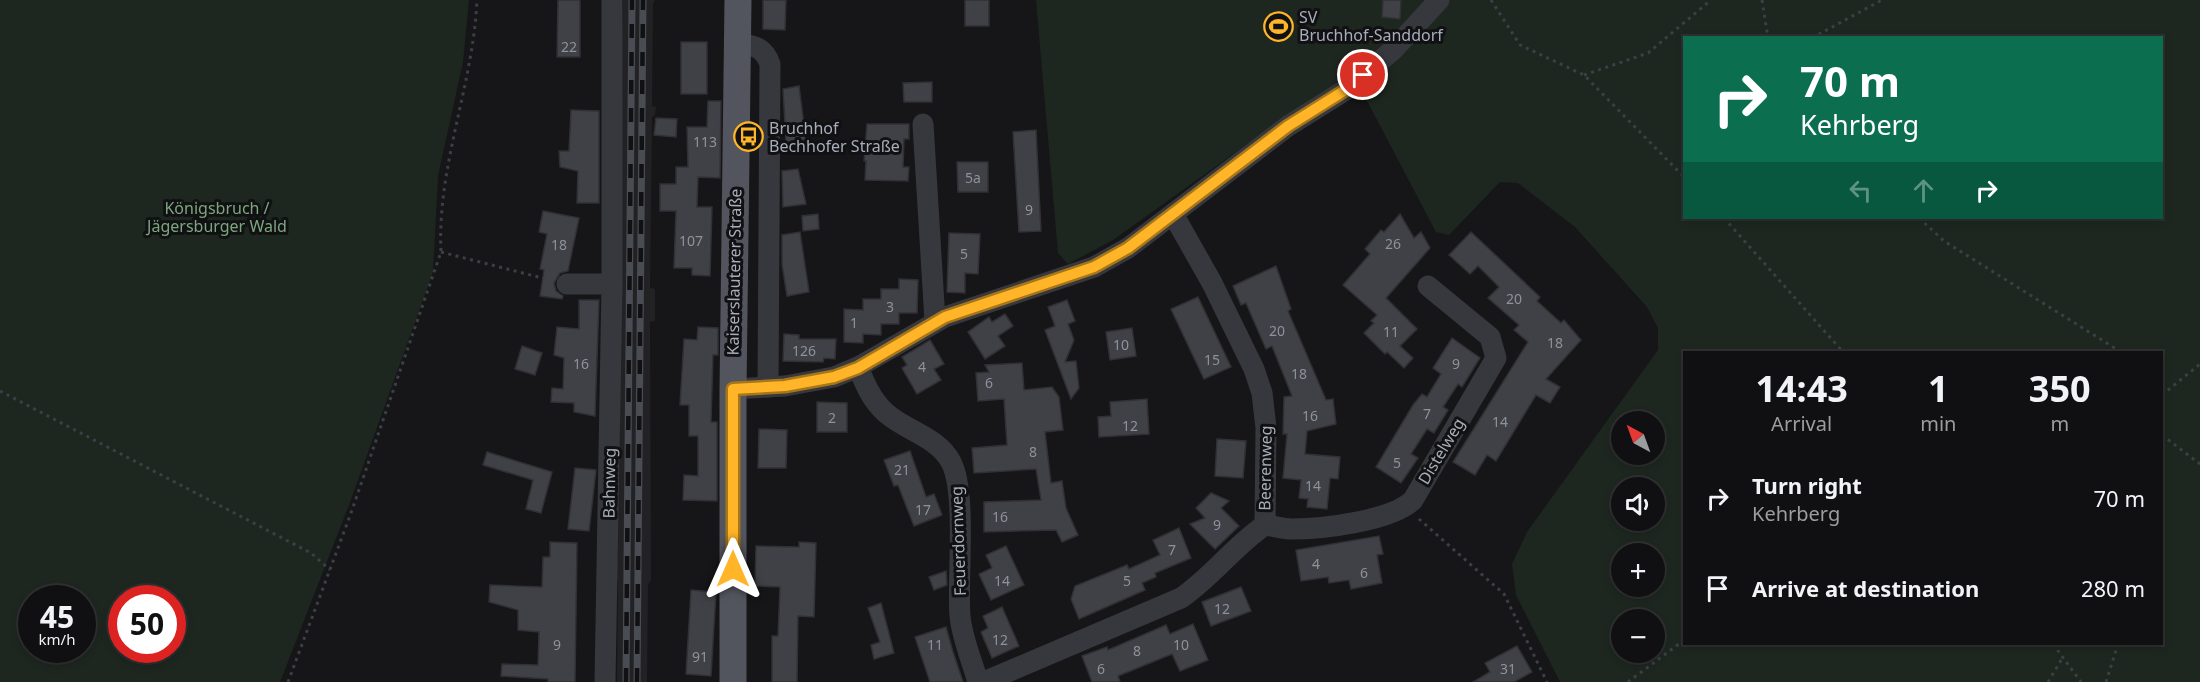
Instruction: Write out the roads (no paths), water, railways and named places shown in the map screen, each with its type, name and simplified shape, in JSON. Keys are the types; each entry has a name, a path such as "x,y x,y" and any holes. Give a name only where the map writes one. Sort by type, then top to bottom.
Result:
{"main road":[{"name":"Kaiserslauterer Straße","path":"733,682 733,389 738,0"}],"street":[{"name":"Bahnweg","path":"604,682 612,284 612,0"},
{"path":"733,389 814,382 858,368 935,321 1094,267 1128,248 1288,126 1347,89 1394,49 1439,0"},
{"name":"Kaiserslauterer Straße","path":"738,43 756,46 765,51 770,64 768,387"},
{"path":"923,124 935,321"},
{"name":"Beerenweg","path":"984,682 1181,598 1197,587 1229,552 1265,525 1266,428 1262,393 1254,369 1212,283 1173,214"},
{"path":"567,284 612,284"},
{"name":"Distelweg","path":"1265,525 1291,529 1325,526 1390,514 1406,507 1413,500 1496,358 1490,337 1428,286"},
{"name":"Feuerdornweg","path":"858,368 876,404 888,415 927,438 951,462 956,476 960,614 978,682"}],"railway":[{"path":"626,682 632,0"},
{"path":"637,682 643,0"}],"place":[{"name":"SV Bruchhof-Sanddorf","path":"1278,26"},
{"name":"Bruchhof Bechhofer Straße","path":"748,137"}],"park label":[{"name":"Königsbruch / Jägersburger Wald","path":"217,217"}]}
